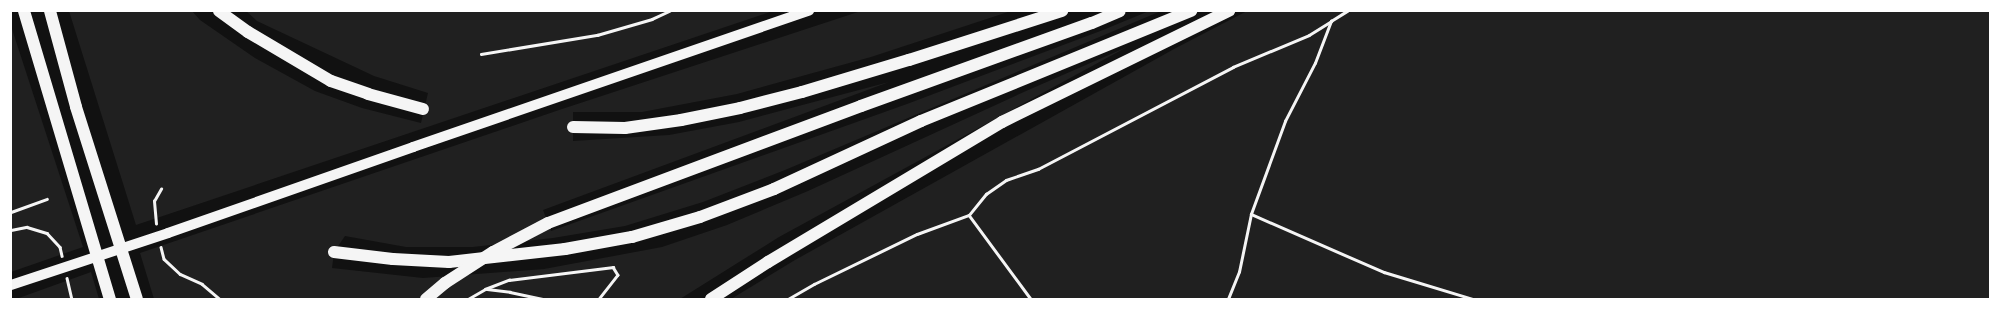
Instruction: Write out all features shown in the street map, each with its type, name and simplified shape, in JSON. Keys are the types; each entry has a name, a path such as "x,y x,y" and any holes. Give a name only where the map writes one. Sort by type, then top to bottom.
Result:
{"highway":[{"path":"24,11 110,299"},
{"path":"50,11 76,107 137,299"},
{"path":"219,11 248,32 331,81 368,94 424,110"},
{"path":"573,127 625,128 681,120 740,108 802,92 886,67 1062,11"},
{"path":"426,299 446,283 493,252 548,223 839,114 1092,23 1120,11"},
{"path":"334,252 393,259 449,262 565,249 632,237 700,217 774,189 922,121 1190,11"},
{"path":"711,299 768,262 1002,122 1229,11"}],"main road":[{"path":"11,285 809,11"}],"path":[{"path":"481,54 598,35 652,20 669,11"},
{"path":"788,299 814,284 917,234 969,216 986,194 1006,180 1038,169 1233,67 1309,35 1347,11"},
{"path":"1228,299 1239,272 1251,214 1285,121 1315,63 1331,21"},
{"path":"161,189 154,202 154,218 162,232"},
{"path":"11,212 47,199"},
{"path":"1251,214 1384,272 1473,299"},
{"path":"969,216 1031,299"},
{"path":"11,230 27,227"},
{"path":"161,246 164,259 180,274 202,284 220,299"},
{"path":"468,299 485,289 509,280 613,267 618,275 598,299"},
{"path":"485,289 510,292 542,299"}],"shaded area":[{"path":"69,11 192,11 200,20 255,58 315,91 362,108 421,123 428,93 374,76 257,21 246,11 773,11 136,225"},
{"path":"861,11 1011,11 871,57 737,94 642,112 573,112 573,141 669,135 739,122 889,82 543,210 551,231 907,104 1103,30 1149,11 1161,11 785,170 703,202 625,226 553,238 473,247 406,247 345,236 334,252 332,268 423,278 544,269 662,247 727,225 808,191 1026,91 1127,47 779,237 680,299 154,299 140,253 559,110"},
{"path":"1247,11 1990,11 1990,299 731,299 795,260 1174,49"},
{"path":"11,26 83,247 11,272"},
{"path":"91,272 99,299 16,299"}]}
